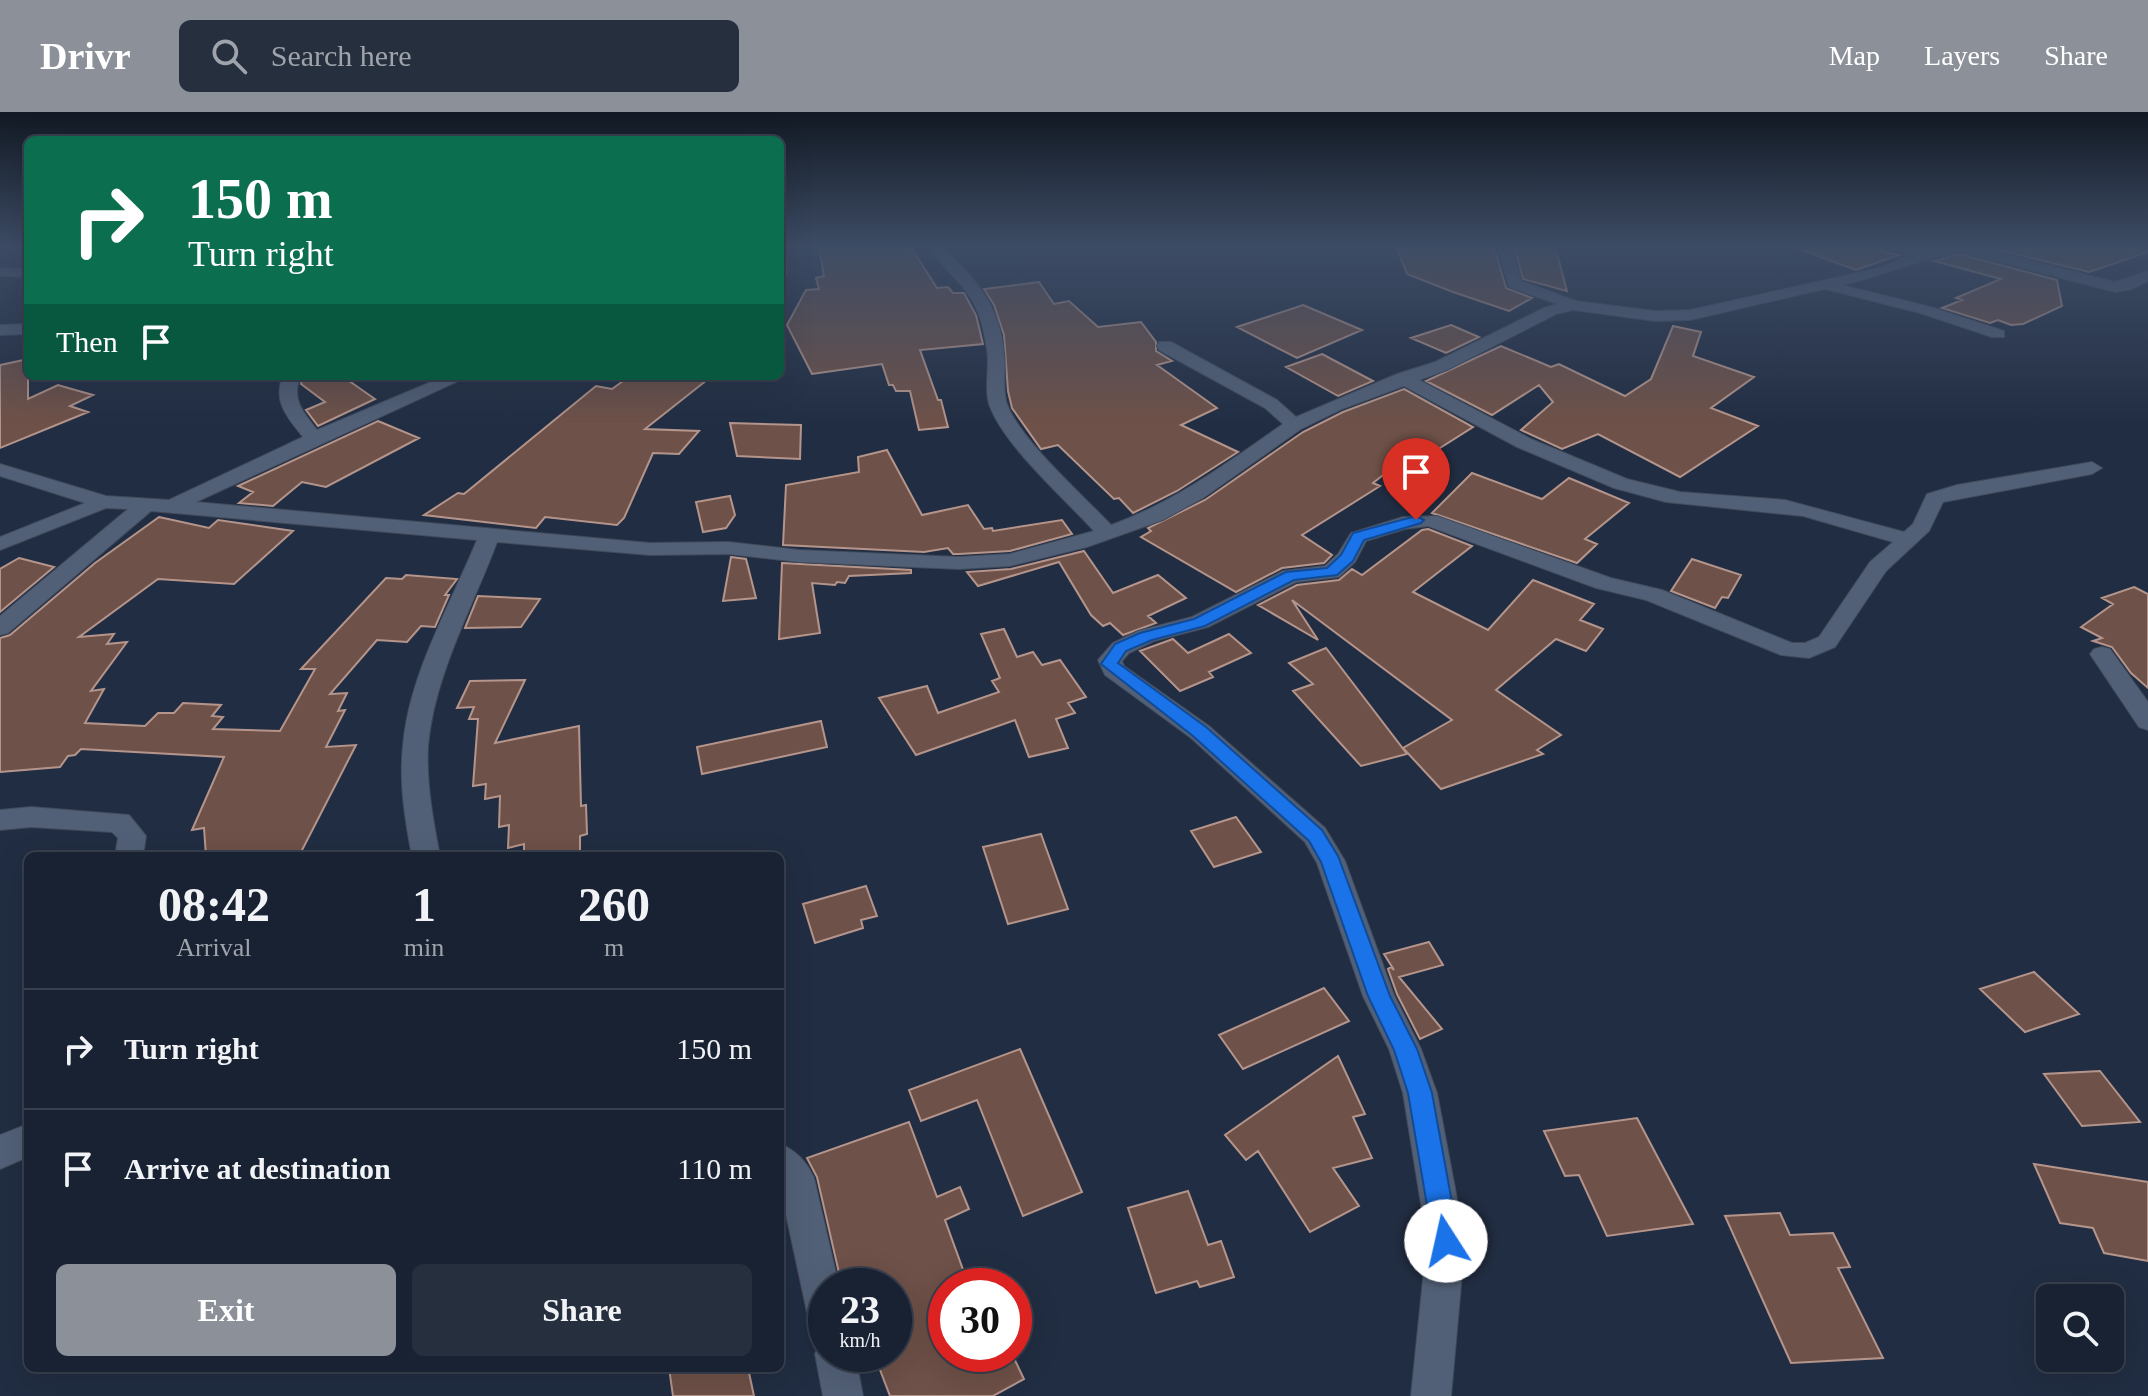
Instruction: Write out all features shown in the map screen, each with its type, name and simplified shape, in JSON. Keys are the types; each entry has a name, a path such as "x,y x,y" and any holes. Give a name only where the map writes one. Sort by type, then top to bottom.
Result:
{"street":[{"path":"985,306 996,351 997,401 1010,428 1108,534"},
{"path":"0,470 104,502 144,506 173,506 650,549 728,548 799,556 959,563 1010,560 1108,534 1156,516 1196,494 1294,425 1403,378 1441,366 1550,311 1569,306"},
{"path":"1580,306 1668,317 1733,306"},
{"path":"1908,306 1998,334"},
{"path":"0,330 24,329"},
{"path":"1165,346 1271,404 1294,425"},
{"path":"1403,378 1482,421 1586,469 1632,486 1684,499 1799,509 1908,540"},
{"path":"290,380 286,386 288,404 314,439"},
{"path":"173,506 314,439 451,380"},
{"path":"1431,1396 1446,1241 1420,1093 1405,1049 1379,996 1331,861 1315,835 1200,732 1111,667 1110,660 1121,648 1146,636 1200,622 1291,576 1331,572 1347,557 1358,537 1416,520 1430,520 1604,583 1654,595 1789,650 1809,651 1827,642 1878,567 1922,527 1934,498 1957,491 2092,468"},
{"path":"0,544 104,502"},
{"path":"0,628 144,506"},
{"path":"425,852 419,823 417,735 435,670 489,536"},
{"path":"2102,654 2148,721"},
{"path":"0,820 31,817 119,822 132,836 130,852"},
{"path":"0,1152 24,1142"},
{"path":"784,1165 796,1178 816,1268"},
{"path":"838,1372 843,1396"}],"building":[{"path":"797,306 971,306 983,344 920,350 938,400 941,400 948,427 919,430 910,391 896,391 893,385 889,385 882,364 812,374 787,325"},
{"path":"994,306 1074,306 1098,327 1141,322 1156,342 1156,351 1172,361 1157,365 1217,408 1181,425 1238,452 1177,491 1133,513 1058,445 1041,449 1012,408 1004,335"},
{"path":"1305,306 1362,330 1297,358 1237,327"},
{"path":"1494,306 1518,306 1509,311"},
{"path":"2062,306 2023,324 2011,325 1998,320 1990,323 1942,308"},
{"path":"1451,325 1479,337 1446,353 1411,338"},
{"path":"1673,326 1701,332 1693,356 1754,377 1711,408 1758,426 1680,477 1598,434 1562,449 1521,430 1553,402 1539,385 1492,415 1426,381 1501,346 1551,367 1559,364 1625,396 1651,379"},
{"path":"1322,354 1373,381 1338,396 1286,367"},
{"path":"24,360 28,399 58,385 93,395 70,406 88,412 0,448 0,365"},
{"path":"302,380 348,380 375,399 318,426 306,410 325,402 301,384"},
{"path":"624,380 707,380 645,429 699,431 679,454 653,453 624,518 617,525 545,517 536,528 424,515 458,493 464,494 596,386 612,389"},
{"path":"1404,389 1473,427 1429,455 1415,450 1373,483 1380,486 1302,535 1332,555 1324,563 1282,568 1236,592 1141,537 1151,531 1148,528 1205,500 1303,432 1343,412"},
{"path":"378,421 419,438 326,487 302,482 273,506 239,503 253,492 238,486"},
{"path":"730,423 801,425 800,459 737,456"},
{"path":"887,450 922,515 968,505 984,529 992,528 993,531 1062,520 1072,534 1010,551 959,554 953,554 948,548 924,552 783,545 786,485 859,472 858,457"},
{"path":"1472,473 1542,499 1569,478 1629,503 1585,539 1597,544 1577,563 1432,513"},
{"path":"730,496 735,515 726,528 703,532 696,502"},
{"path":"159,517 209,528 218,520 293,531 234,584 158,579 79,637 114,634 107,644 127,642 91,691 104,689 85,723 145,726 158,713 174,713 183,703 221,705 212,716 223,717 213,729 280,731 315,669 301,669 386,578 402,579 406,575 457,579 445,595 449,595 435,627 421,626 407,642 377,640 330,694 347,693 338,711 345,710 326,747 356,745 301,852 206,852 204,828 192,830 224,757 81,749 75,755 68,756 60,767 0,772 0,638 10,635 95,563"},
{"path":"1428,529 1472,546 1413,592 1488,630 1533,580 1594,604 1580,620 1603,629 1586,651 1556,639 1496,690 1561,735 1537,750 1543,754 1441,789 1403,748 1452,720 1292,600 1318,640 1258,605 1297,585 1339,580 1352,569 1362,575 1422,530"},
{"path":"1084,551 1113,593 1158,575 1186,598 1148,616 1156,623 1123,635 1110,623 1103,626 1091,615 1059,562 978,586 967,572 1011,569"},
{"path":"731,557 746,559 756,598 723,601"},
{"path":"19,558 54,567 0,612 0,569"},
{"path":"1692,559 1741,575 1728,598 1722,597 1715,608 1671,591"},
{"path":"782,563 911,570 911,573 849,576 845,583 837,582 835,585 812,583 820,633 779,639"},
{"path":"2134,587 2148,594 2148,688 2131,673 2112,647 2093,641 2102,638 2081,627 2113,604 2102,598"},
{"path":"478,596 540,599 521,627 465,628"},
{"path":"1004,629 1017,657 1033,652 1042,665 1060,660 1086,697 1068,703 1075,713 1056,719 1068,748 1029,757 1015,720 916,755 879,698 927,686 938,713 999,692 992,681 1000,678 981,634"},
{"path":"1229,634 1251,653 1209,672 1213,677 1180,691 1140,651 1173,639 1188,653"},
{"path":"1326,648 1407,754 1361,766 1293,691 1313,684 1289,663"},
{"path":"525,680 495,743 579,726 581,806 586,805 587,834 580,836 580,852 524,852 524,844 508,848 509,825 499,827 500,796 485,799 486,784 473,786 478,719 469,719 474,707 457,708 470,681"},
{"path":"821,721 827,747 702,774 697,747"},
{"path":"1236,817 1261,852 1214,867 1191,831"},
{"path":"1041,834 1068,909 1008,924 983,847"},
{"path":"866,886 877,916 861,920 863,928 815,943 803,904"},
{"path":"1429,942 1443,965 1399,977 1442,1029 1420,1039 1397,994 1388,969 1391,967 1394,970 1384,954"},
{"path":"2034,972 2079,1014 2025,1032 1980,989"},
{"path":"1324,988 1349,1021 1243,1069 1219,1035"},
{"path":"1020,1049 1082,1192 1023,1216 977,1100 921,1121 909,1090"},
{"path":"1338,1056 1365,1114 1353,1117 1372,1158 1333,1168 1359,1206 1310,1232 1258,1151 1246,1160 1225,1135"},
{"path":"2100,1071 2140,1122 2082,1126 2044,1074"},
{"path":"1637,1118 1693,1224 1607,1236 1579,1175 1565,1176 1544,1131"},
{"path":"909,1122 937,1197 960,1187 969,1209 945,1220 962,1268 928,1268 928,1372 1021,1372 1024,1379 993,1396 890,1396 881,1372 912,1372 912,1268 838,1268 817,1177 807,1158"},
{"path":"2034,1164 2148,1182 2148,1261 2104,1253 2093,1228 2060,1223"},
{"path":"1188,1191 1208,1245 1221,1241 1234,1277 1200,1287 1197,1281 1156,1293 1128,1208"},
{"path":"1780,1213 1790,1235 1833,1233 1850,1267 1838,1268 1883,1358 1791,1363 1725,1216"},
{"path":"670,1372 749,1372 754,1396 673,1396"}],"route":[{"path":"1416,520 1358,537 1354,548 1331,572 1291,576 1200,622 1146,636 1121,648 1109,664 1200,732 1315,835 1331,861 1379,996 1405,1049 1420,1093 1446,1241"}]}
